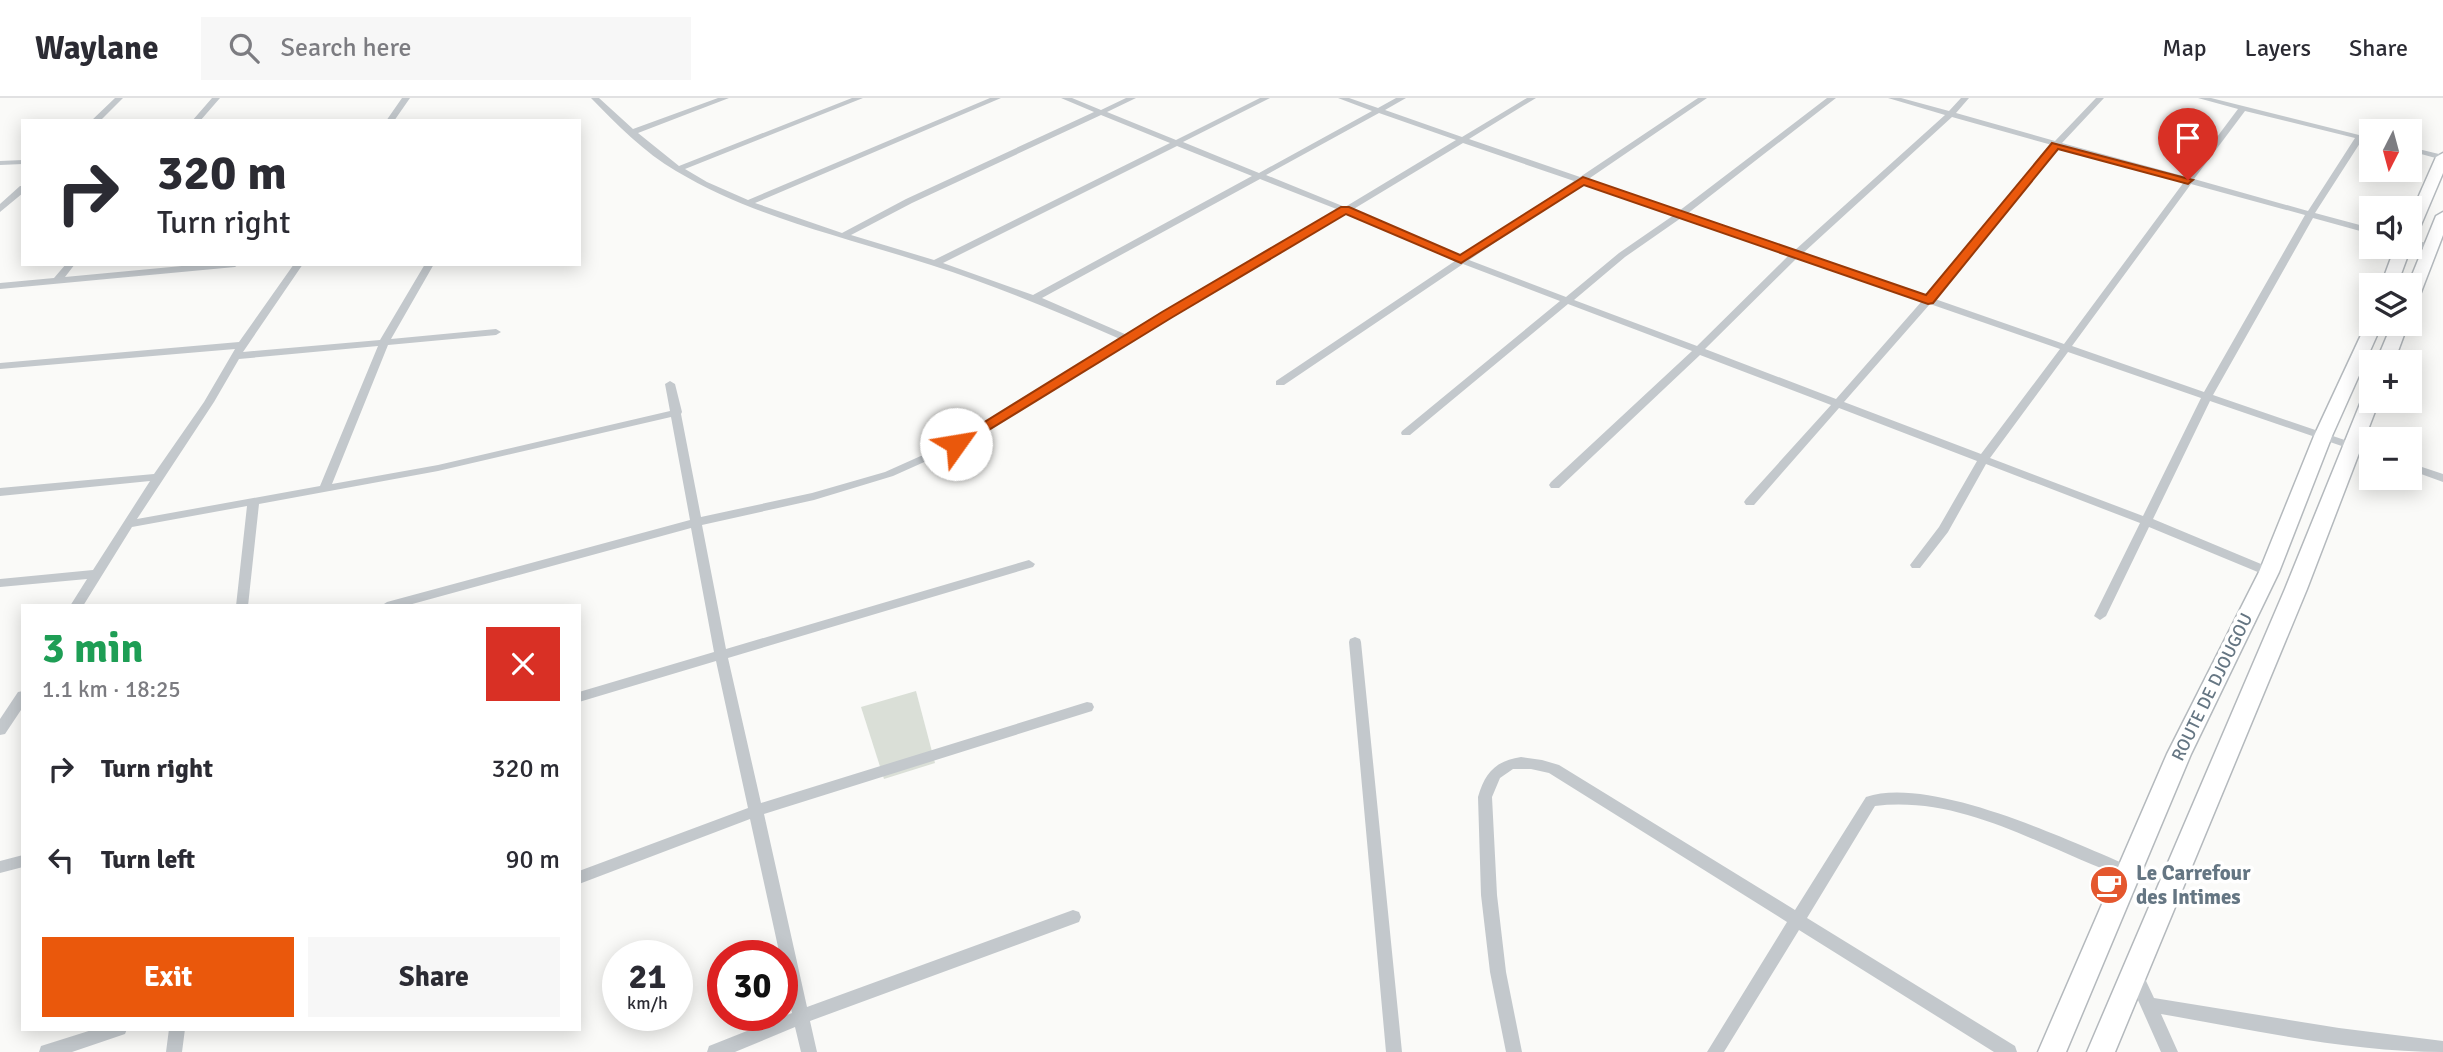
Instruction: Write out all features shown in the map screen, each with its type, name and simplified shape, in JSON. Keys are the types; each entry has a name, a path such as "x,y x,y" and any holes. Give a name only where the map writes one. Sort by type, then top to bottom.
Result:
{"highway":[{"path":"2422,205 2443,158"},
{"path":"2421,273 2443,216"},
{"name":"ROUTE DE DJOUGOU","path":"2052,1052 2179,754 2269,572 2323,436 2369,336"},
{"name":"ROUTE DE DJOUGOU","path":"2101,1052 2296,589 2359,456"}],"street":[{"path":"96,119 119,98"},
{"path":"198,119 216,98"},
{"path":"391,119 406,98"},
{"path":"595,98 654,152 678,169 748,203 1034,298 1128,339"},
{"path":"633,132 725,98"},
{"path":"678,169 859,98"},
{"path":"748,203 997,98"},
{"path":"1065,98 1345,210 1461,260 1837,402 2269,572"},
{"path":"845,235 909,201 1132,98"},
{"path":"935,263 1174,141 1266,98"},
{"path":"1342,98 2359,449"},
{"path":"1034,298 1402,98"},
{"path":"394,604 698,522 814,496 889,474 956,444 1532,98"},
{"path":"1280,383 1703,98"},
{"path":"1406,433 1622,255 1680,215 1832,98"},
{"path":"1892,98 2359,227"},
{"path":"1555,485 1699,350 1797,253 1950,115 1965,98"},
{"path":"1750,502 1928,300 2056,145 2099,98"},
{"path":"2202,98 2359,137"},
{"path":"1916,565 1944,529 1983,460 2064,346 2242,108"},
{"path":"2100,616 2208,395 2311,213 2359,139"},
{"path":"2422,152 2443,158"},
{"path":"0,163 21,162"},
{"path":"0,209 21,190"},
{"path":"2422,245 2431,247"},
{"path":"58,279 69,266"},
{"path":"0,286 192,266"},
{"path":"77,604 209,402 242,345 298,266"},
{"path":"324,491 385,341 429,266"},
{"path":"236,356 495,331"},
{"path":"0,366 242,345"},
{"path":"670,384 721,654 758,810 809,1052"},
{"path":"129,524 324,491 450,466 677,412"},
{"path":"2422,470 2443,478"},
{"path":"0,492 158,477"},
{"path":"242,604 253,503"},
{"path":"581,696 1029,564"},
{"path":"0,583 95,574"},
{"path":"1355,642 1394,1052"},
{"path":"0,730 21,701"},
{"path":"581,877 758,810 1087,707"},
{"path":"1514,1052 1498,972 1489,895 1485,797 1488,783 1497,771 1515,762 1533,762 1554,769 2009,1052"},
{"path":"1715,1052 1799,921 1871,801 1887,796 1912,797 1960,809 2055,841 2127,872"},
{"path":"0,867 21,862"},
{"path":"715,1052 801,1017 1073,917"},
{"path":"2134,973 2170,1052"},
{"path":"2150,1006 2339,1037 2443,1049"},
{"path":"47,1052 113,1031"},
{"path":"174,1052 177,1031"}],"shaded area":[{"path":"916,691 935,763 884,779 861,707"}],"place":[{"name":"Le Carrefour des Intimes","path":"2109,885"}],"route":[{"path":"956,444 1166,315 1345,210 1461,260 1583,181 1928,300 2056,145 2188,180"}]}
